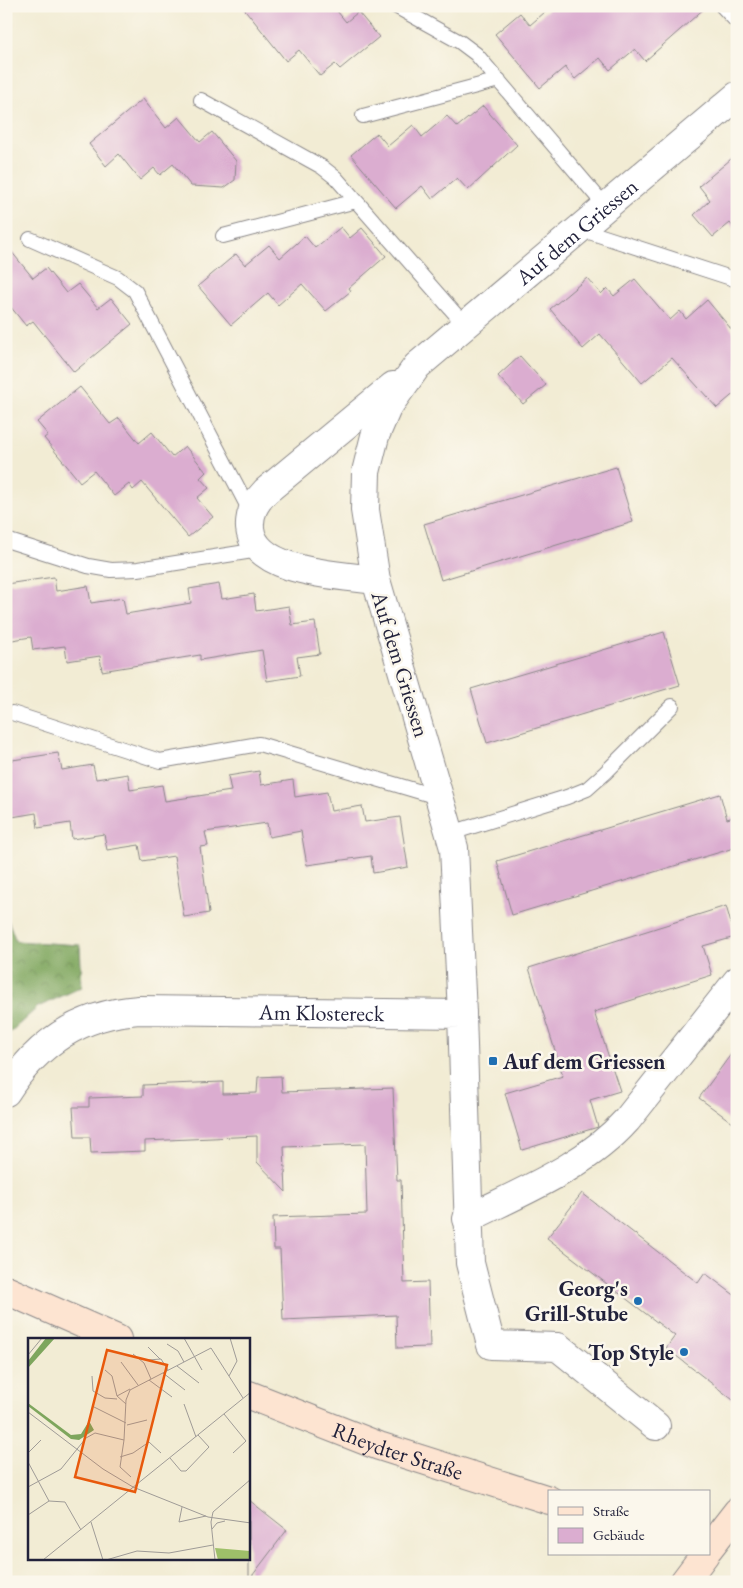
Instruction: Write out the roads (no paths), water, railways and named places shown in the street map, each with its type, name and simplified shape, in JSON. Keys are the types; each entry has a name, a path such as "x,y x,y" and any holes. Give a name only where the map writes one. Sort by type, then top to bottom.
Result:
{"main road":[{"path":"6,1290 116,1338"},
{"name":"Rheydter Straße","path":"250,1395 378,1446 548,1500"},
{"path":"715,1547 737,1512"},
{"path":"684,1582 707,1556"}],"street":[{"name":"Auf dem Griessen","path":"251,513 256,502 266,491 606,207 732,105"},
{"name":"Auf dem Griessen","path":"417,366 387,408 368,459 365,510 376,580 450,832 456,865 462,1014"},
{"path":"251,513 251,532 259,550"},
{"name":"Auf dem Griessen","path":"259,550 279,562 294,567 376,580"},
{"path":"467,1219 574,1164 609,1138 627,1120 737,981"},
{"name":"Am Klostereck","path":"6,1092 20,1071 40,1050 77,1026 97,1017 117,1012 151,1010 462,1014"},
{"path":"462,1014 467,1219 470,1263 491,1345 558,1348 656,1426"}],"lane":[{"path":"395,6 469,48 499,80 606,207"},
{"path":"722,6 737,22"},
{"path":"363,116 499,80"},
{"path":"201,100 322,167 336,178 465,325"},
{"path":"223,236 356,201"},
{"path":"580,229 737,280"},
{"path":"30,239 118,278 135,291 251,513"},
{"path":"6,540 88,566 111,570 138,569 259,550"},
{"path":"450,832 587,789 605,774 672,706"},
{"path":"12,713 160,761 258,744 441,798"}],"place":[{"name":"Auf dem Griessen","path":"493,1061"},
{"name":"Georg's Grill-Stube","path":"638,1301"},
{"name":"Top Style","path":"684,1352"}]}
